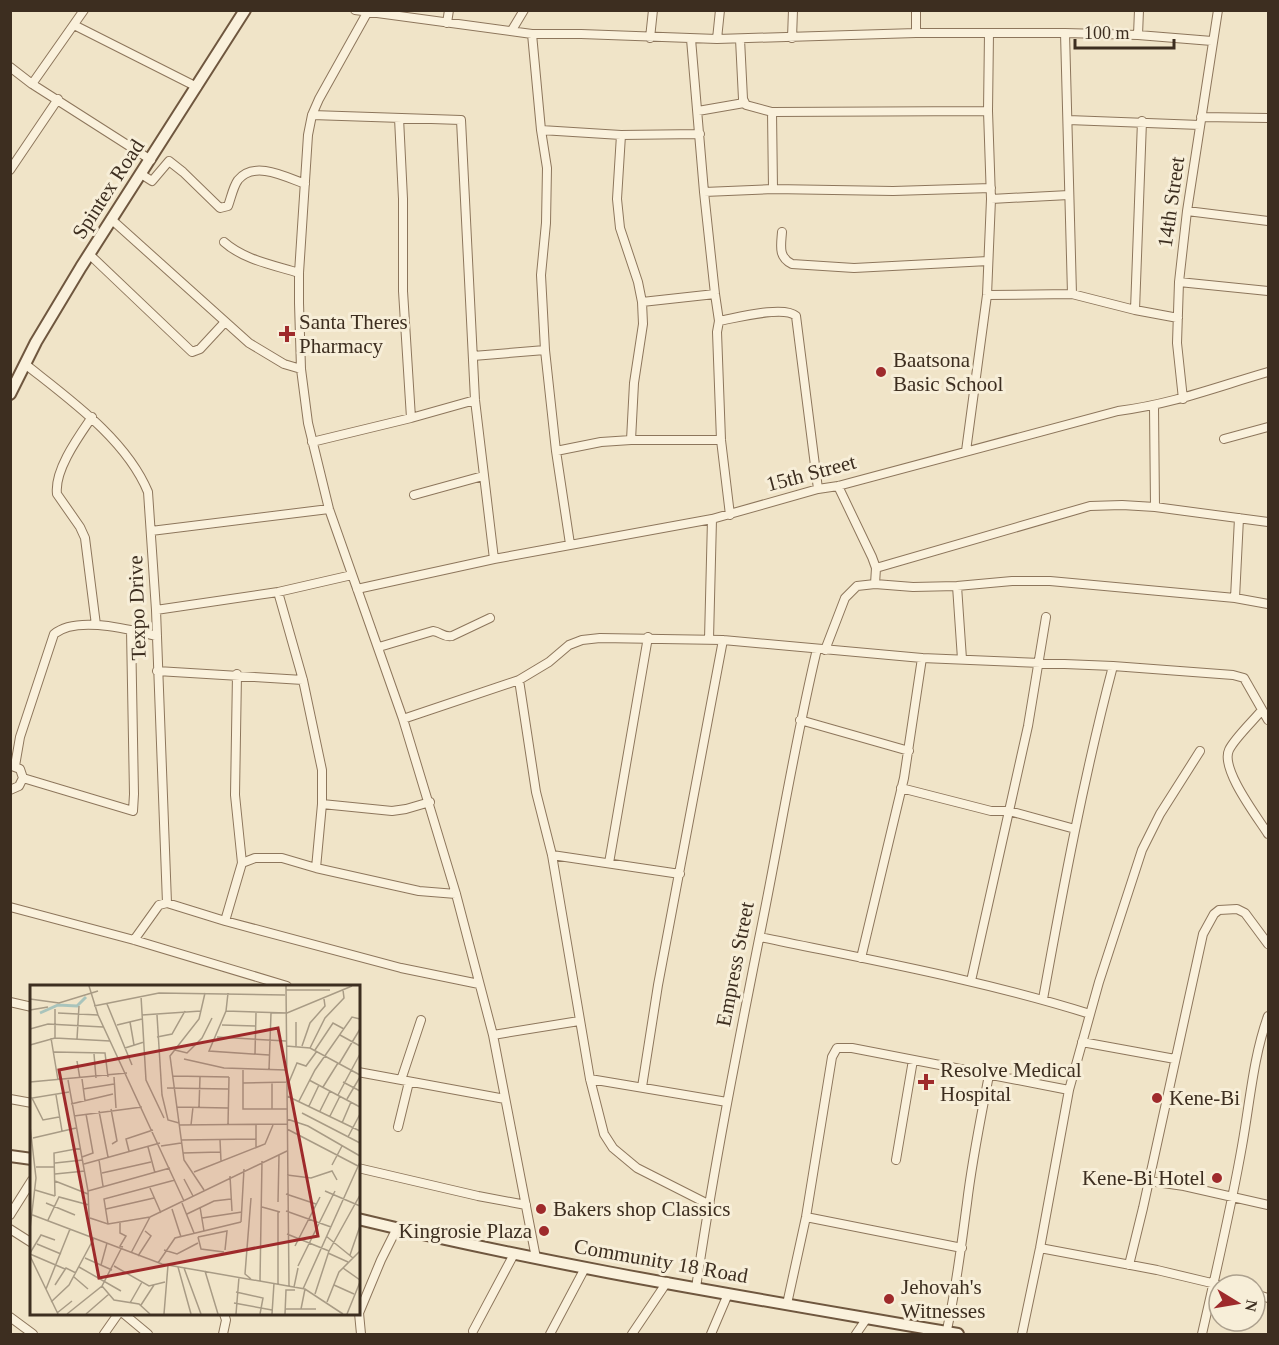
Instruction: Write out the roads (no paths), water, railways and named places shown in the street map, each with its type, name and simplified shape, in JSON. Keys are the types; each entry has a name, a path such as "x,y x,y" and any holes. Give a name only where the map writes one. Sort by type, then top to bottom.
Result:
{"main road":[{"name":"Spintex Road","path":"10,394 89,254 244,11"},
{"path":"10,1156 30,1159"},
{"name":"Community 18 Road","path":"360,1219 585,1268 950,1334"}],"street":[{"path":"32,84 84,10"},
{"path":"355,10 532,34 740,39 916,33 1065,33 1138,34 1212,42"},
{"path":"447,23 450,10"},
{"path":"512,30 524,10"},
{"path":"650,38 653,10"},
{"path":"717,39 720,10"},
{"path":"792,38 793,10"},
{"path":"916,10 916,33"},
{"path":"1138,34 1139,10"},
{"name":"14th Street","path":"1184,399 1177,343 1179,282 1186,211 1218,10"},
{"path":"367,13 312,115 299,273 301,369 312,442 329,509 379,647 430,802 456,894 493,1035 536,1258"},
{"path":"74,25 197,87"},
{"path":"966,451 987,295 991,199 988,111 989,33"},
{"path":"1065,33 1072,294"},
{"path":"532,34 547,168 542,275 545,350 556,451 570,544"},
{"path":"691,39 704,192 719,321 717,332 721,440 730,515"},
{"path":"740,39 744,103"},
{"path":"10,67 32,84 151,159"},
{"path":"10,170 57,99"},
{"path":"698,111 744,103 772,111 988,111"},
{"path":"772,111 773,189"},
{"path":"312,115 461,120 475,400 494,559"},
{"path":"399,118 403,291 411,418"},
{"path":"1068,120 1142,122 1269,118"},
{"path":"1135,310 1142,122"},
{"path":"541,130 621,135 700,134"},
{"path":"621,135 617,199 620,228 638,282 643,324 634,383 631,440"},
{"path":"141,174 152,181 169,161 183,171 220,208 228,206 237,181 246,173 269,172 305,184"},
{"path":"704,192 773,189 870,191 991,188"},
{"path":"991,199 1069,195"},
{"path":"1186,211 1269,221"},
{"path":"111,219 266,355 301,369"},
{"path":"782,232 781,255 785,261 792,264 854,268 988,261"},
{"path":"224,242 249,257 299,273"},
{"path":"89,254 192,352 200,350 225,321"},
{"path":"1179,282 1269,291"},
{"path":"642,302 715,294"},
{"path":"987,295 1072,294 1178,318"},
{"path":"719,321 775,312 790,312 796,316 818,489"},
{"path":"473,356 545,350"},
{"name":"Texpo Drive","path":"25,364 92,417 127,458 148,492 156,610 167,903"},
{"name":"15th Street","path":"357,589 494,559 730,515 818,489 838,486 1118,411 1154,407 1269,372"},
{"path":"312,442 475,400"},
{"path":"1154,407 1155,507"},
{"path":"92,417 70,452 61,470 56,488 57,494 85,538 96,625"},
{"path":"1224,439 1269,427"},
{"path":"556,451 601,442 721,440"},
{"path":"414,495 483,476"},
{"path":"838,486 876,568 875,584 902,587 957,586 1012,581 1050,582 1235,598 1269,604"},
{"path":"876,568 1090,506 1155,507 1269,522"},
{"path":"151,531 329,509"},
{"path":"1235,598 1239,518"},
{"path":"709,639 712,519"},
{"path":"156,610 278,592 352,575"},
{"name":"Empress Street","path":"696,1288 727,1102 800,720 821,650 845,598 857,586 875,584"},
{"path":"957,586 962,659"},
{"path":"278,592 303,680 322,770 322,804 316,868"},
{"path":"971,981 1028,726 1046,617"},
{"path":"379,647 433,632 448,637 452,636 490,618"},
{"path":"10,790 19,786 23,778 22,772 13,766 20,737 54,634 70,626 96,625 157,636"},
{"path":"23,778 133,811 131,630"},
{"path":"609,863 648,637"},
{"path":"402,719 519,680 549,662 569,645 582,640 648,637 723,640 922,658 1113,666 1233,675 1244,678 1269,720"},
{"path":"642,1087 648,1039 723,640"},
{"path":"861,958 909,751 922,658"},
{"path":"1043,999 1097,725 1113,666"},
{"path":"157,670 303,680"},
{"path":"225,921 242,863 235,795 237,674"},
{"path":"519,680 536,792 552,855 579,1021 602,1127 613,1148 637,1168 710,1205"},
{"path":"1262,710 1228,751 1228,761 1232,776 1269,834"},
{"path":"800,720 909,751"},
{"path":"1022,1335 1069,1090 1090,1014 1142,850 1160,814 1200,751"},
{"path":"901,788 991,810 1008,811 1076,829"},
{"path":"322,804 392,811 430,802"},
{"path":"552,855 680,874"},
{"path":"242,863 255,858 282,858 419,891 456,894"},
{"path":"134,940 159,905 167,903 225,921 401,968 479,984"},
{"path":"10,907 134,940 280,985"},
{"path":"1129,1264 1203,934 1214,914 1219,910 1238,909 1245,913 1269,944"},
{"path":"760,937 971,981 1043,999 1090,1014"},
{"path":"10,1002 30,1007"},
{"path":"1219,1273 1242,1145 1247,1104 1269,1016"},
{"path":"398,1127 405,1081 421,1020"},
{"path":"493,1035 579,1021"},
{"path":"1082,1042 1175,1059"},
{"path":"787,1304 806,1217 833,1052 837,1048 843,1046 1069,1090"},
{"path":"896,1160 913,1060"},
{"path":"360,1072 505,1099"},
{"path":"950,1334 967,1201 990,1076"},
{"path":"590,1079 727,1102"},
{"path":"10,1099 30,1103"},
{"path":"360,1168 526,1205"},
{"path":"1149,1181 1269,1205"},
{"path":"10,1215 30,1183"},
{"path":"806,1217 962,1248"},
{"path":"10,1228 30,1242"},
{"path":"361,1300 397,1228"},
{"path":"1040,1248 1129,1264 1207,1282"},
{"path":"473,1331 514,1254"},
{"path":"550,1335 585,1268"},
{"path":"632,1335 667,1282"},
{"path":"715,1333 728,1294"},
{"path":"104,1335 117,1315"},
{"path":"125,1315 148,1335"},
{"path":"223,1335 226,1320 224,1315"},
{"path":"359,1315 361,1335"},
{"path":"10,1317 33,1335"},
{"path":"856,1335 867,1318"},
{"path":"1202,1335 1207,1318"}],"place":[{"name":"Santa Theres Pharmacy","path":"287,334"},
{"name":"Baatsona Basic School","path":"881,372"},
{"name":"Resolve Medical Hospital","path":"926,1082"},
{"name":"Kene-Bi","path":"1157,1098"},
{"name":"Kene-Bi Hotel","path":"1217,1178"},
{"name":"Bakers shop Classics","path":"541,1209"},
{"name":"Kingrosie Plaza","path":"544,1231"},
{"name":"Jehovah's Witnesses","path":"889,1299"}]}
